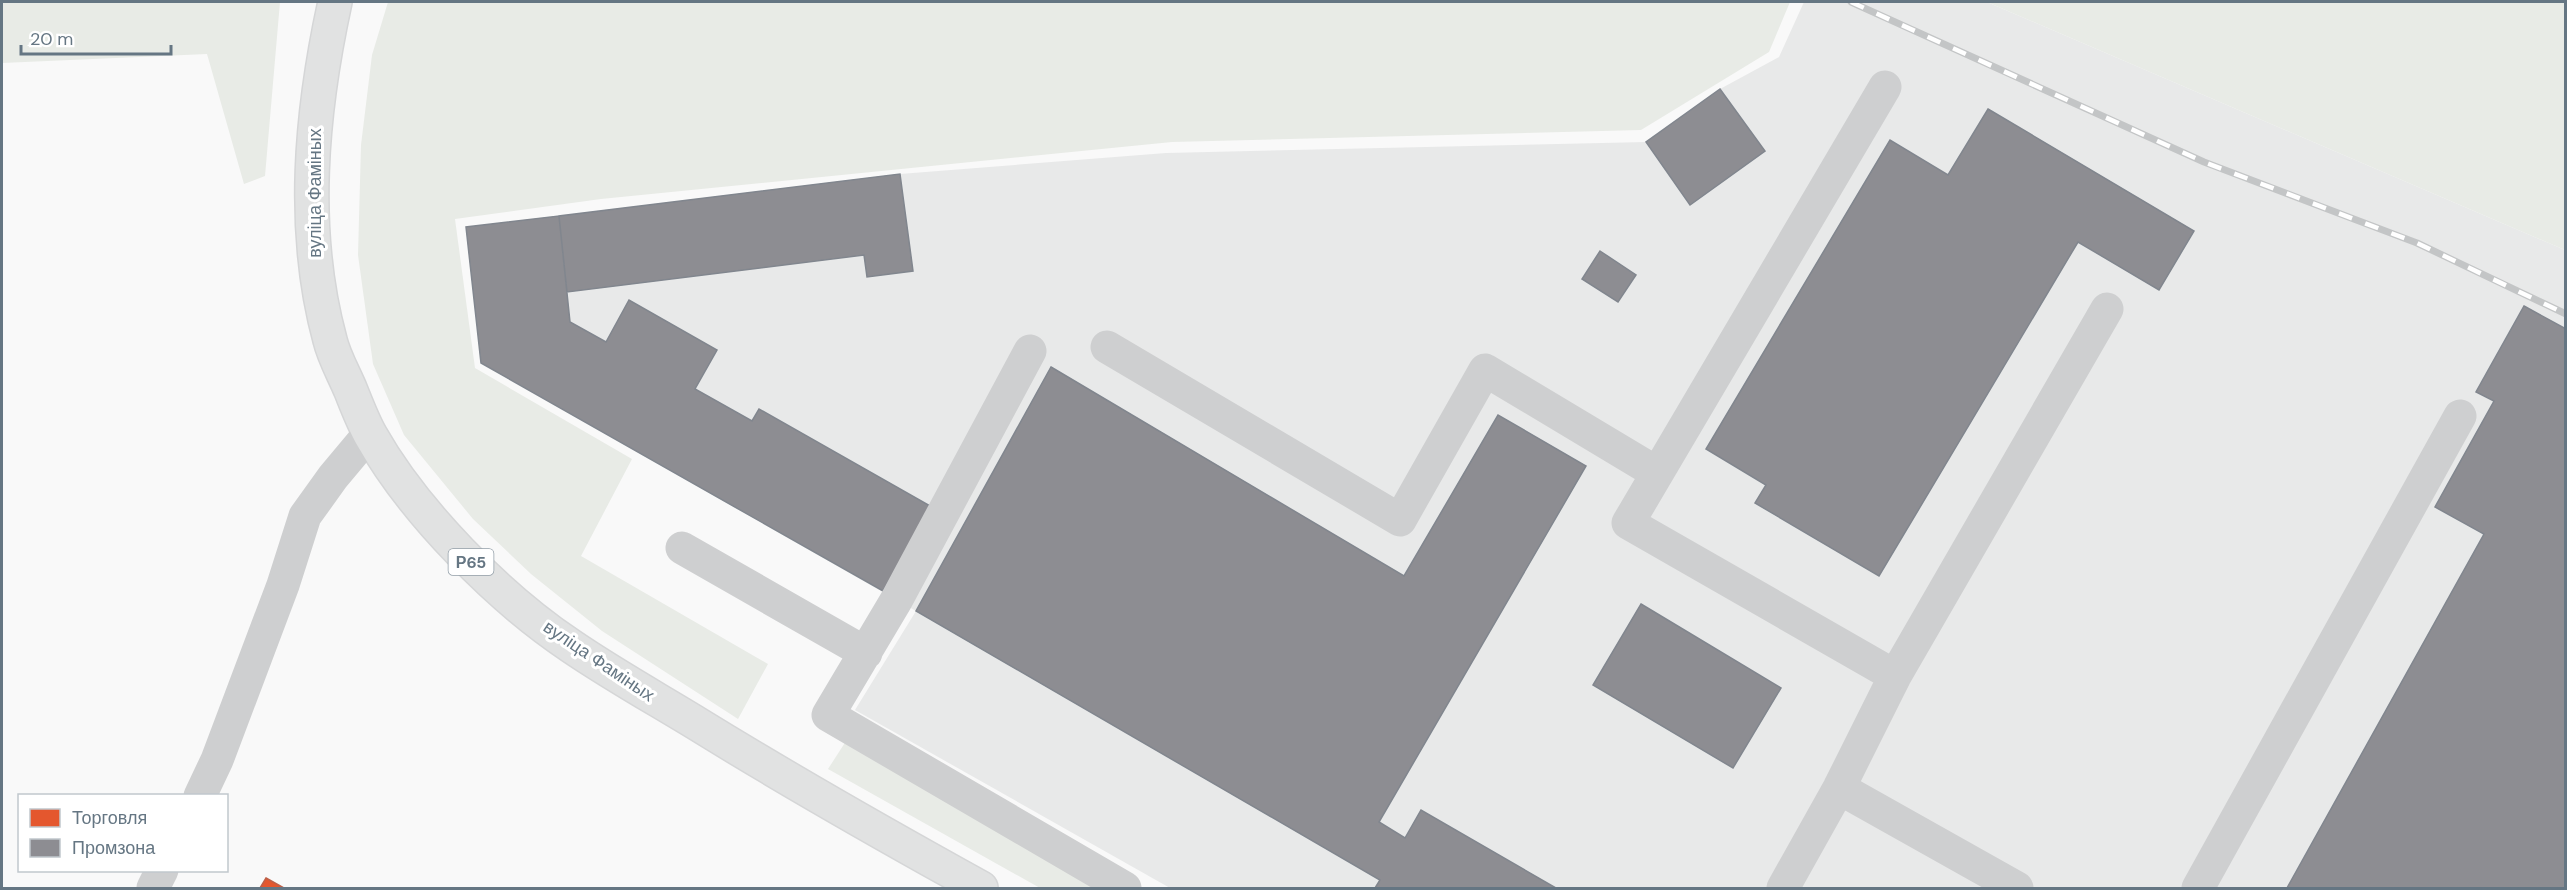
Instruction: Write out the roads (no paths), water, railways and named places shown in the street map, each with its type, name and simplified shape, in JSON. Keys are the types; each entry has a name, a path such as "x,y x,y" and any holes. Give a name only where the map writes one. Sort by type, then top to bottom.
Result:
{"main road":[{"name":"вуліца Фаміных","path":"335,2 322,61 314,132 312,200 315,269 330,343 369,434 393,471 439,529 493,584 569,645 788,781 981,888"}],"lane":[{"path":"1885,87 1628,523 1895,676"},
{"path":"1783,888 1839,788 1895,676 2107,309"},
{"path":"1107,347 1400,520 1485,370 1658,473"},
{"path":"1029,351 897,599 828,715 1125,888"},
{"path":"2199,888 2460,416"},
{"path":"200,794 226,738 283,585 305,516 333,477 369,434"},
{"path":"682,548 866,652"},
{"path":"1839,788 2017,888"},
{"path":"153,888 161,872"}],"railway":[{"path":"1851,2 2204,162 2417,243 2566,314"}]}
